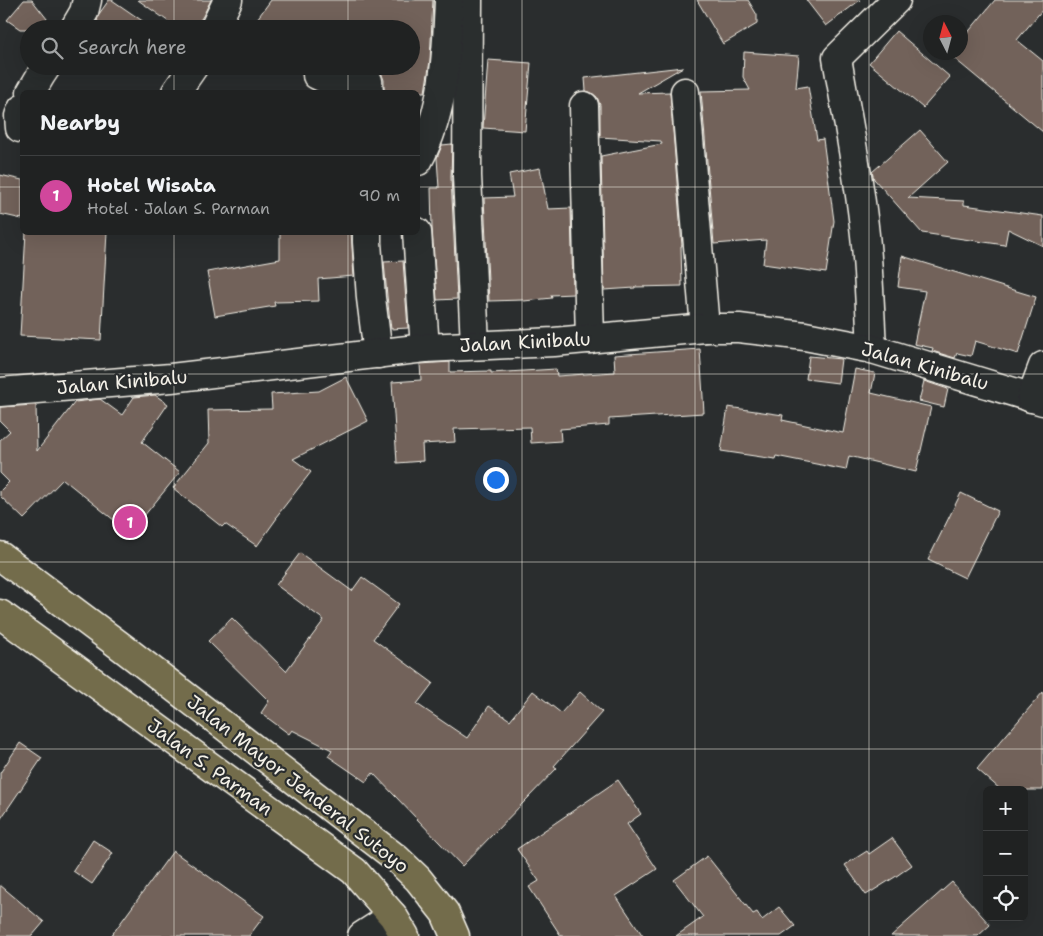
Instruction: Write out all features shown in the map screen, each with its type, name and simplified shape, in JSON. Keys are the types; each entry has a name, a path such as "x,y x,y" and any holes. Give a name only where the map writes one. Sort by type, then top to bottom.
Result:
{"main road":[{"name":"Jalan Mayor Jenderal Sutoyo","path":"0,556 396,858 418,879 445,913 455,936"},
{"name":"Jalan S. Parman","path":"0,614 354,871 399,926"}],"street":[{"path":"79,20 88,0"},
{"path":"218,20 228,0"},
{"path":"420,156 430,133 440,99 448,34 449,0"},
{"path":"468,0 466,176 475,345"},
{"path":"872,349 865,234 837,58 896,0"},
{"path":"32,90 40,75"},
{"path":"177,90 188,75"},
{"path":"316,75 337,84 368,80 369,90"},
{"path":"685,92 705,328"},
{"path":"584,106 590,339"},
{"path":"367,235 371,298 378,354"},
{"path":"416,235 425,348"},
{"name":"Jalan Kinibalu","path":"0,392 172,378 425,348 590,339 705,328 739,328 804,336 872,349 1037,399"},
{"path":"1037,399 1043,366"},
{"path":"362,936 399,926"}],"building":[{"path":"24,0 32,0 48,20 20,20 20,29 7,20"},
{"path":"109,0 112,0 141,20 97,20 99,14"},
{"path":"138,0 211,0 200,20 166,20"},
{"path":"271,0 433,0 430,61 425,92 420,92 420,90 384,90 382,75 420,75 420,20 257,19"},
{"path":"697,0 748,0 757,15 757,24 723,44"},
{"path":"806,0 860,0 826,26"},
{"path":"995,0 1043,0 1043,9 1017,40 1043,61 1043,132 956,60 968,60 968,32"},
{"path":"896,31 923,54 923,60 930,60 950,77 923,108 869,63"},
{"path":"744,52 799,56 796,88 808,86 817,140 823,139 834,221 826,273 763,264 766,240 714,244 701,91 750,90 743,77"},
{"path":"488,60 531,63 525,131 483,128"},
{"path":"683,67 638,93 670,92 682,246 682,286 604,290 601,156 662,144 661,141 600,137 600,105 597,97 586,91 585,78"},
{"path":"920,130 948,162 908,198 964,201 964,205 1043,216 1043,246 1008,229 1005,245 922,233 874,179 872,172"},
{"path":"452,144 451,177 457,299 437,300 431,188 439,188 437,158 442,145"},
{"path":"540,168 548,209 571,208 573,294 551,295 552,298 524,301 489,301 484,198 513,197 509,174"},
{"path":"0,175 20,180 20,219 0,214"},
{"path":"26,235 107,235 101,340 20,336"},
{"path":"280,235 351,235 354,276 318,279 319,301 274,302 275,306 215,316 207,272 280,259"},
{"path":"902,256 1036,297 1018,354 975,341 971,356 957,353 955,358 932,351 933,348 914,344 925,291 898,287"},
{"path":"403,261 408,328 391,329 384,262"},
{"path":"700,349 704,413 609,419 609,425 560,429 561,441 531,443 530,427 454,429 455,442 422,444 423,461 397,463 392,382 421,380 420,364 450,362 450,372 491,371 491,373 556,369 557,376 615,372 614,355"},
{"path":"809,356 841,359 838,383 806,379"},
{"path":"855,369 875,373 871,393 931,407 916,472 849,456 846,470 776,456 775,459 721,451 728,407 783,415 782,420 843,433"},
{"path":"346,377 368,421 293,459 311,472 276,517 257,546 225,524 222,527 173,488 209,443 208,410 272,409 271,394 319,391"},
{"path":"924,381 948,389 944,407 919,401"},
{"path":"155,395 168,404 142,442 180,472 130,533 63,479 24,519 0,496 0,491 9,482 0,473 0,440 10,431 0,421 0,407 36,405 37,451 75,402 100,399 122,415 134,397"},
{"path":"961,493 998,511 965,578 928,560"},
{"path":"300,553 352,591 362,577 399,604 373,639 433,683 417,704 467,738 489,706 510,720 533,691 561,713 580,692 602,712 554,766 557,768 462,866 373,773 366,782 328,756 332,750 292,730 289,734 261,713 269,701 208,641 232,618 286,671 324,620 276,585"},
{"path":"1043,692 1043,790 1028,790 1028,786 996,786 977,769"},
{"path":"20,743 42,758 0,820 0,773"},
{"path":"618,780 641,814 627,824 657,869 616,896 643,936 561,936 529,887 539,881 517,849"},
{"path":"892,838 912,865 866,895 845,865 867,851 869,854"},
{"path":"93,840 113,853 92,884 73,871"},
{"path":"173,851 264,916 249,936 111,936"},
{"path":"707,856 753,914 757,912 762,920 779,907 795,926 781,936 676,936 703,917 674,880"},
{"path":"952,882 983,917 983,921 986,921 990,925 978,936 891,936"},
{"path":"0,885 44,922 32,936 0,936"}],"place":[{"name":"Hotel Wisata","path":"130,522"}]}
